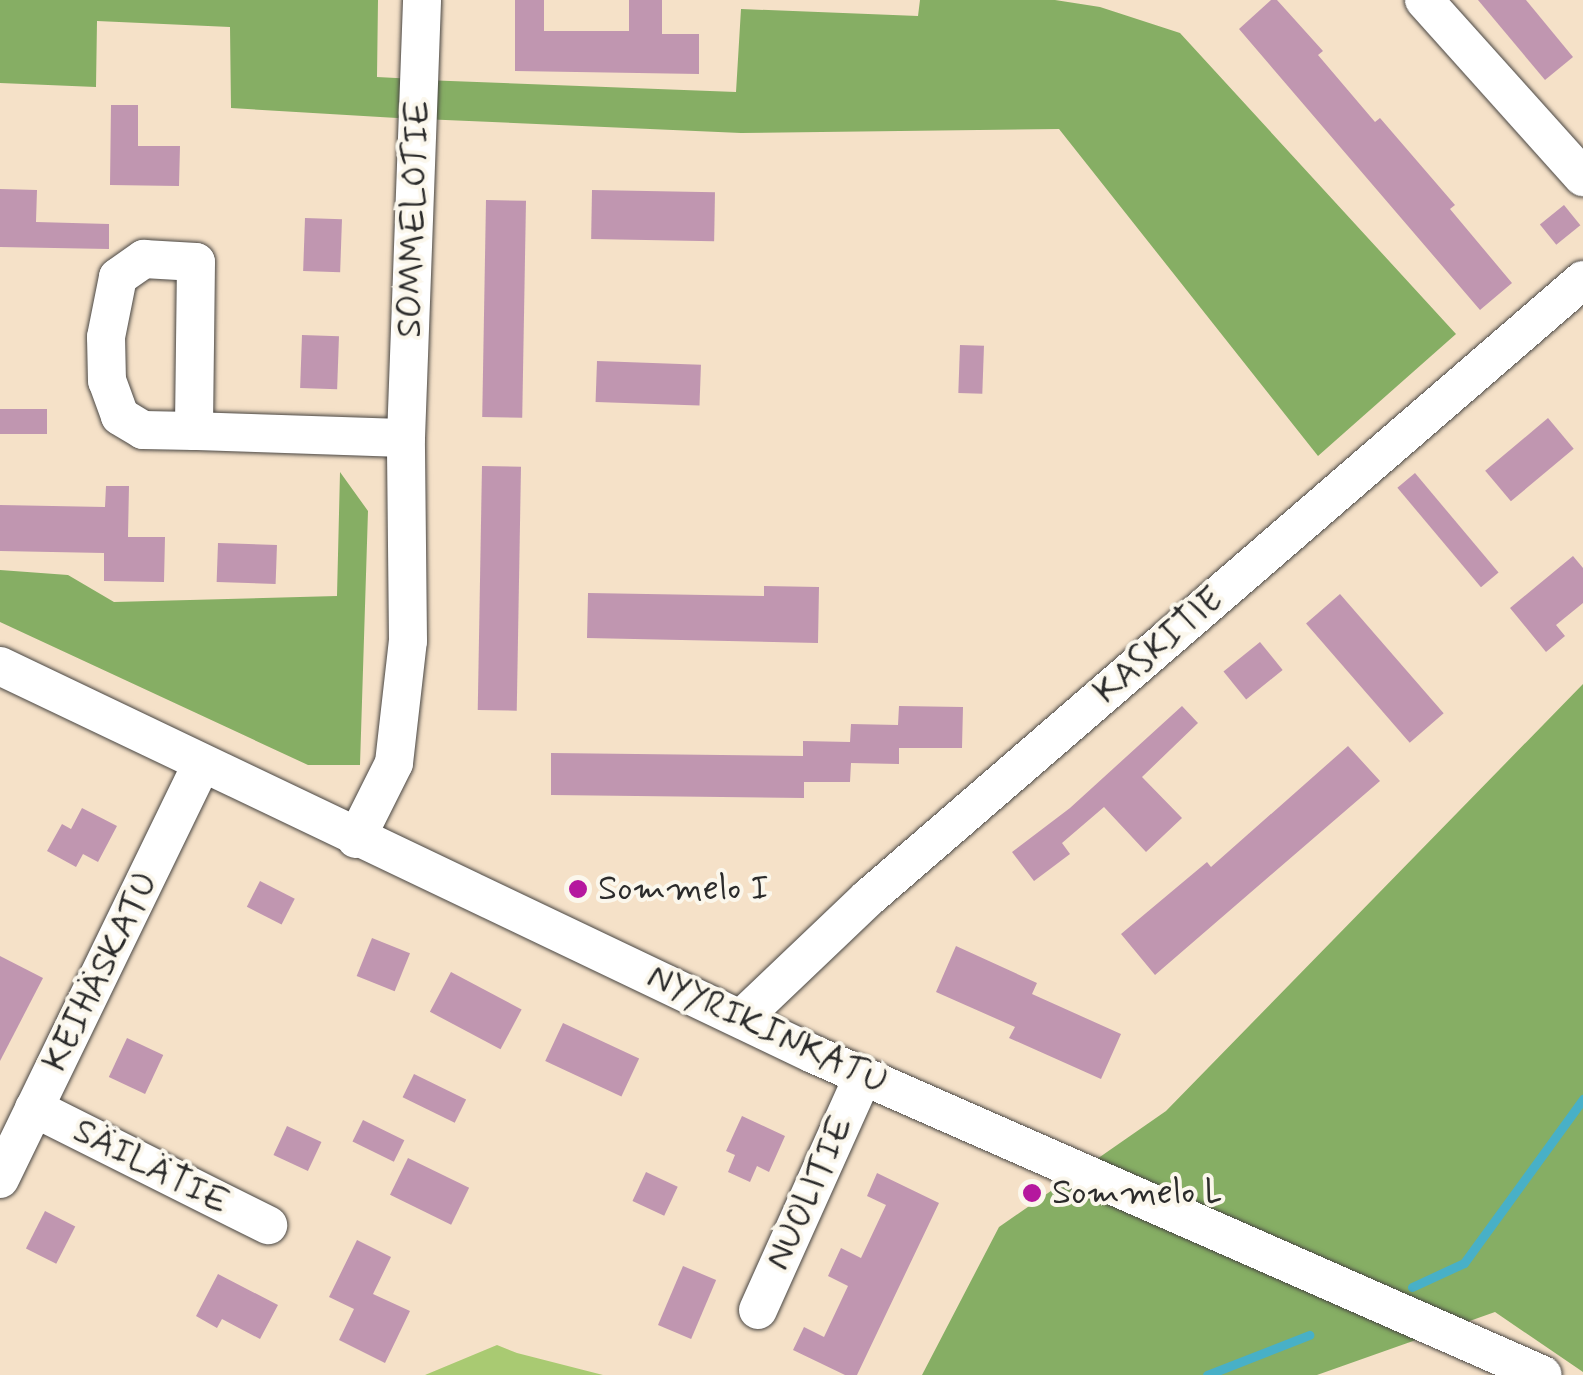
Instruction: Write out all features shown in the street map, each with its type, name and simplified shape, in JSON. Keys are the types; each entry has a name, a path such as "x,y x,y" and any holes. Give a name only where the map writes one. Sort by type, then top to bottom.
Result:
{"street":[{"name":"SOMMELOTIE","path":"356,839 394,762 408,640 406,438 422,0"},
{"path":"1424,0 1583,177"},
{"path":"194,431 196,262 144,260 118,276 106,338 106,382 120,416 143,430 406,438"},
{"name":"KASKITIE","path":"741,1019 868,898 1583,280"},
{"name":"NYYRIKINKATU","path":"0,666 201,766 862,1076 1522,1370"},
{"name":"KEIHÄSKATU","path":"0,1179 201,766"},
{"name":"NUOLITIE","path":"758,1310 862,1076"},
{"name":"SÄILÄTIE","path":"34,1108 268,1226"}],"green space":[{"path":"0,0 378,0 377,77 415,79 414,119 231,108 230,27 97,21 96,87 0,83"},
{"path":"920,0 1055,0 1100,7 1180,33 1456,334 1318,456 1059,129 741,133 422,119 424,80 736,92 741,9 918,16"},
{"path":"340,472 368,511 360,765 308,765 0,622 0,570 68,575 114,602 337,596"},
{"path":"1583,684 1583,1372 1495,1312 1317,1375 922,1375 999,1227 1166,1111"},
{"path":"497,1345 517,1353 603,1375 425,1375"}],"building":[{"path":"515,0 544,0 544,31 629,31 629,0 662,0 662,34 699,34 699,74 515,71"},
{"path":"1271,0 1277,0 1323,51 1318,55 1375,122 1380,118 1455,205 1450,209 1512,283 1480,310 1239,29"},
{"path":"1478,0 1526,0 1573,57 1545,80"},
{"path":"111,105 138,105 138,146 180,146 179,186 110,185"},
{"path":"0,189 37,190 36,222 109,224 109,249 0,247"},
{"path":"592,190 715,192 714,241 591,239"},
{"path":"486,200 526,201 522,418 482,417"},
{"path":"1564,205 1580,225 1556,245 1540,225"},
{"path":"305,218 342,219 340,272 303,271"},
{"path":"302,335 339,336 337,389 300,388"},
{"path":"960,345 984,346 982,394 958,393"},
{"path":"597,361 701,365 700,406 596,402"},
{"path":"0,409 47,409 47,434 0,434"},
{"path":"1548,418 1574,449 1511,501 1485,471"},
{"path":"482,466 521,467 517,711 478,710"},
{"path":"1415,473 1499,573 1481,587 1397,488"},
{"path":"106,486 129,486 128,537 165,537 164,582 104,581 104,553 0,551 0,505 105,507"},
{"path":"218,543 277,545 276,584 217,582"},
{"path":"1573,556 1583,568 1583,603 1556,625 1565,636 1546,652 1510,608"},
{"path":"764,586 819,587 818,643 587,638 588,593 764,596"},
{"path":"1340,594 1444,713 1410,743 1306,624"},
{"path":"1260,642 1283,670 1246,700 1223,672"},
{"path":"899,706 963,707 962,748 899,748 899,764 851,763 850,782 804,782 804,798 551,795 551,753 803,756 803,741 850,742 851,724 898,725"},
{"path":"1182,706 1198,723 1142,777 1182,818 1146,852 1104,807 1062,843 1070,854 1034,881 1012,852 1070,808"},
{"path":"1348,746 1380,781 1155,975 1121,934 1207,862 1211,867"},
{"path":"82,808 117,826 98,862 83,854 76,867 47,851 62,824 71,829"},
{"path":"260,881 295,899 282,925 247,907"},
{"path":"372,938 410,953 395,991 357,976"},
{"path":"956,946 1037,983 1032,994 1121,1034 1101,1079 1009,1038 1015,1027 936,992"},
{"path":"0,956 43,978 0,1061"},
{"path":"451,972 522,1010 501,1049 430,1012"},
{"path":"563,1023 639,1058 621,1097 545,1061"},
{"path":"127,1038 163,1055 145,1094 109,1077"},
{"path":"414,1074 466,1099 455,1123 403,1097"},
{"path":"742,1116 785,1136 769,1172 757,1166 750,1182 728,1172 735,1155 726,1151"},
{"path":"363,1120 404,1140 394,1162 352,1142"},
{"path":"287,1126 321,1142 308,1171 273,1155"},
{"path":"408,1158 469,1188 451,1225 390,1195"},
{"path":"646,1172 678,1187 664,1216 632,1201"},
{"path":"877,1173 939,1203 857,1375 845,1375 793,1350 804,1327 824,1337 848,1286 828,1276 841,1248 861,1258 886,1205 867,1196"},
{"path":"45,1211 75,1226 56,1264 26,1248"},
{"path":"357,1240 391,1257 373,1294 410,1311 385,1363 339,1340 354,1309 329,1297"},
{"path":"683,1266 716,1280 691,1339 658,1325"},
{"path":"218,1274 278,1305 260,1339 222,1319 217,1328 196,1316"}],"waterway":[{"path":"1412,1287 1464,1263 1583,1099"},
{"path":"1207,1375 1309,1335"}],"place":[{"name":"Sommelo I","path":"578,889"},
{"name":"Sommelo L","path":"1032,1193"}]}
